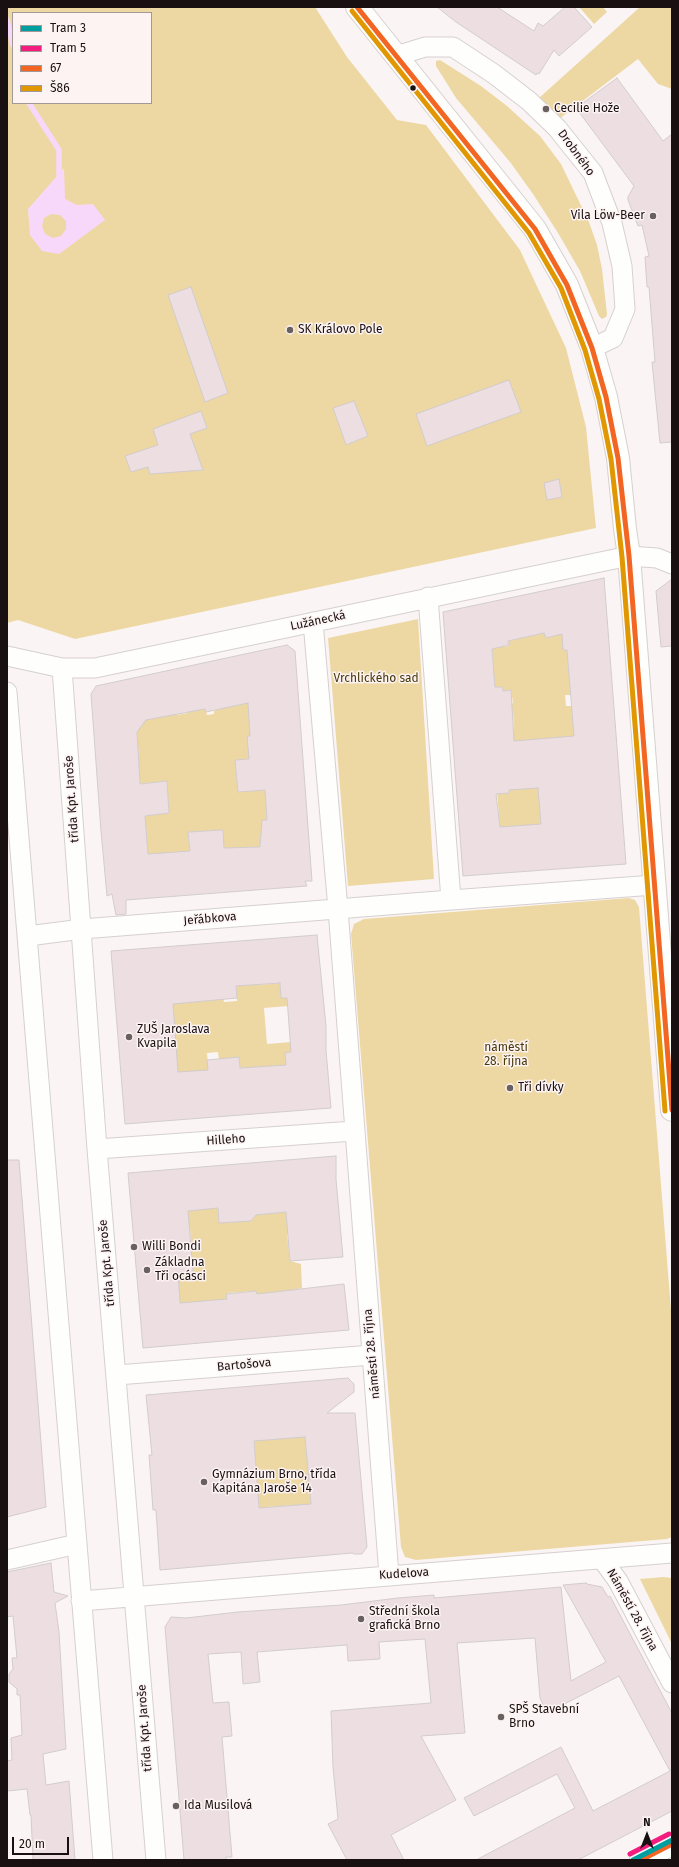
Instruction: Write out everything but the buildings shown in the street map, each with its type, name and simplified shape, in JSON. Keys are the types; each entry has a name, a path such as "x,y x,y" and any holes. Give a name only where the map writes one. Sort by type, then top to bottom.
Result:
{"street":[{"path":"357,7 535,229 567,285 592,348 606,397 618,458 629,556 672,1110"},
{"name":"Drobného","path":"396,56 425,47 453,47 494,74 529,101 557,128 593,173 614,230 622,266 625,310 613,338 592,348"},
{"name":"Lužánecká","path":"7,656 62,668 95,668 629,556 657,558 672,564"},
{"path":"428,597 450,900"},
{"path":"313,622 338,909 654,885"},
{"name":"třída Kpt. Jaroše","path":"62,668 97,1149 156,1860"},
{"path":"7,692 103,1860"},
{"name":"Jeřábkova","path":"82,930 338,909"},
{"name":"náměstí 28. října","path":"338,909 389,1575"},
{"path":"28,936 82,930"},
{"name":"Hilleho","path":"97,1149 354,1130"},
{"name":"Bartošova","path":"116,1376 372,1355"},
{"path":"7,1560 77,1544"},
{"name":"Kudelova","path":"135,1596 672,1553"},
{"name":"Náměstí 28. října","path":"602,1559 618,1581 672,1683"},
{"path":"81,1601 135,1596"},
{"path":"641,1860 672,1844"}],"green space":[{"path":"7,7 315,7 347,57 397,120 426,125 520,250 566,348 586,427 596,528 75,639 18,620 7,623"},
{"path":"579,7 603,7 607,12 594,24"},
{"path":"640,7 672,7 672,89 658,84 638,59 559,119 539,98"},
{"path":"440,60 481,86 507,106 540,136 561,164 589,222 597,245 602,269 607,314 606,317 602,319 599,316 580,271 533,194 510,162 456,98 436,66 436,61"},
{"name":"Vrchlického sad","path":"418,619 434,879 348,886 328,638"},
{"path":"566,632 571,695 565,695 566,706 572,706 581,824 500,829 497,791 500,790 501,794 509,793 495,730 514,729 513,712 511,711 511,704 513,703 511,690 503,691 502,687 494,687 489,661 493,661 493,652 489,652 491,645 499,643 500,647 509,646 508,641 544,633 546,638"},
{"path":"259,695 250,736 247,736 262,758 235,760 238,792 265,790 267,820 262,821 262,831 270,840 260,840 260,847 243,847 243,850 224,852 223,830 188,832 190,854 148,857 146,828 143,828 142,816 169,813 167,781 140,784 137,729 145,720 176,712 177,715 188,713 188,710 205,706 207,715 214,714 214,711 223,708 222,703"},
{"name":"náměstí 28. října","path":"629,898 635,900 639,907 672,1323 672,1537 667,1539 416,1560 405,1557 401,1547 351,934 354,924 364,919"},
{"path":"257,981 257,985 280,983 281,998 287,998 288,1006 264,1008 267,1044 291,1042 291,1052 285,1053 287,1069 241,1075 239,1058 219,1061 218,1052 207,1053 209,1077 172,1073 158,1006 198,985 199,1002 223,998 224,1002 237,1001 236,982"},
{"path":"252,1204 275,1213 285,1212 285,1208 292,1234 287,1234 290,1261 301,1264 302,1288 257,1298 256,1291 227,1293 227,1300 178,1305 180,1299 177,1274 193,1271 190,1228 176,1212 218,1207 219,1222 231,1222"},
{"path":"315,1424 322,1514 295,1505 267,1507 260,1520 253,1430 263,1440 289,1438"},
{"path":"663,1577 672,1578 672,1644 640,1579"}],"shaded area":[{"path":"64,168 65,199 77,205 93,204 105,220 59,254 42,251 30,235 28,209","holes":["51,214 60,215 66,221 66,229 61,236 53,238 45,234 42,226 44,218"]}],"waterway":[{"path":"7,20 12,41"},
{"path":"30,104 59,150 59,175"}],"tram line":[{"name":"5","path":"630,1854 669,1834"},
{"name":"3","path":"633,1860 672,1840"}],"transit line":[{"name":"67","path":"357,7 535,229 567,285 592,348 606,397 618,458 629,556 672,1110"},
{"name":"Š86","path":"352,11 529,233 561,288 585,350 599,399 611,459 622,557 665,1111"},
{"name":"67","path":"641,1860 672,1844"}],"place":[{"name":"Cecilie Hože","path":"546,109"},
{"name":"Vila Löw-Beer","path":"653,216"},
{"name":"SK Královo Pole","path":"290,330"},
{"name":"ZUŠ Jaroslava Kvapila","path":"129,1037"},
{"name":"Tři dívky","path":"510,1088"},
{"name":"Willi Bondi","path":"134,1247"},
{"name":"Základna Tři ocásci","path":"147,1270"},
{"name":"Gymnázium Brno, třída Kapitána Jaroše 14","path":"204,1482"},
{"name":"Střední škola grafická Brno","path":"361,1619"},
{"name":"SPŠ Stavební Brno","path":"501,1717"},
{"name":"Ida Musilová","path":"176,1806"}]}
